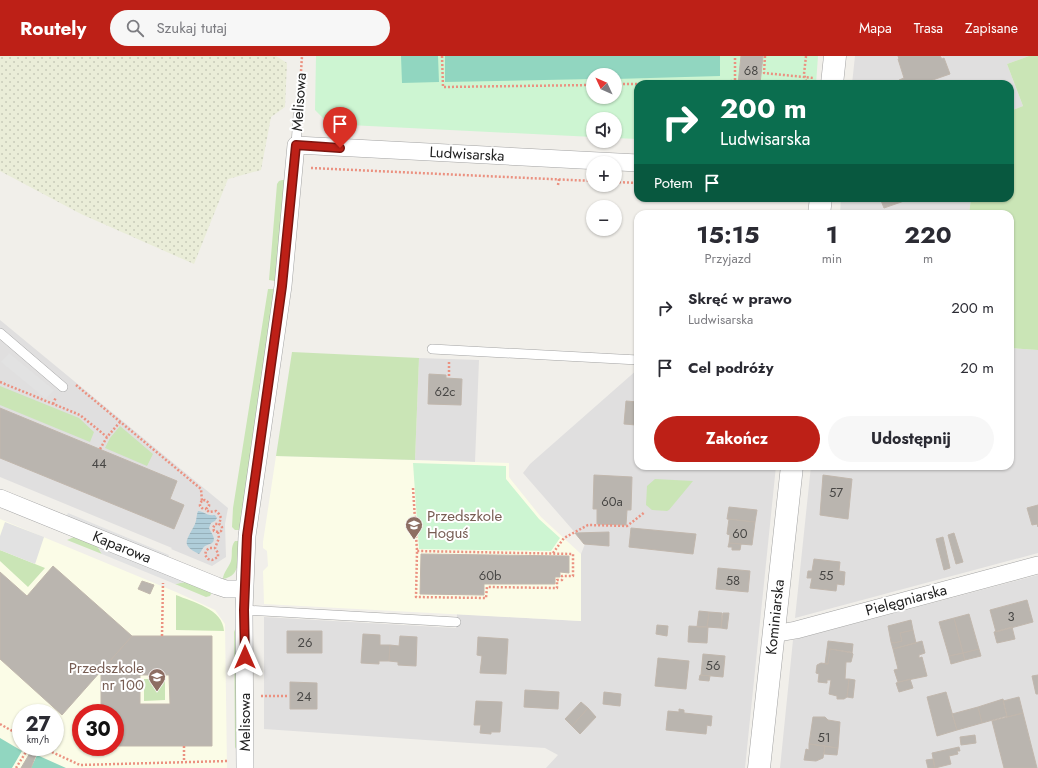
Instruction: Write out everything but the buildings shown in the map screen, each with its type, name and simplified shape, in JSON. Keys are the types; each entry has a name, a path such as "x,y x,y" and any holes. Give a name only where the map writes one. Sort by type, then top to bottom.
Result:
{"street":[{"path":"824,80 835,56"},
{"name":"Ludwisarska","path":"296,145 634,162"},
{"name":"Melisowa","path":"238,764 247,536 282,286 296,145"},
{"name":"Kominiarska","path":"759,768 792,470"},
{"name":"Kaparowa","path":"0,498 217,586 226,589 245,588"},
{"name":"Pielęgniarska","path":"774,634 796,630 1038,565"}],"lane":[{"name":"Melisowa","path":"296,145 298,115"},
{"path":"0,333 63,387"},
{"path":"432,349 634,360"},
{"path":"244,610 456,622"}],"path":[{"name":"Melisowa","path":"298,115 302,56"},
{"path":"442,56 443,87 586,85"},
{"path":"735,56 735,80"},
{"path":"765,56 764,73 819,80"},
{"path":"806,56 804,74 806,80"},
{"path":"622,84 634,84"},
{"path":"294,166 322,169 586,181"},
{"path":"622,183 634,184"},
{"path":"53,404 58,393 69,379 201,489 202,501 200,506 209,512 216,511 221,518 219,524 222,528 221,531 218,532"},
{"path":"0,382 80,415 107,437"},
{"path":"100,449 107,437 120,422"},
{"path":"413,488 417,551 416,597 486,598 487,587 557,588 557,580 562,580 562,576 573,576 573,554 417,551"},
{"path":"202,501 205,500 209,503 209,506 206,509"},
{"path":"552,553 565,537 588,525 626,526 645,512"},
{"path":"215,548 219,538 218,532 213,528 215,524 219,524"},
{"path":"209,548 215,548 218,553 218,557 212,560 208,559 205,555 206,551 209,548"},
{"path":"162,636 163,582"},
{"path":"260,696 288,696"},
{"path":"0,724 12,731"},
{"path":"184,746 184,762"},
{"path":"16,768 23,756"},
{"path":"60,756 80,765 184,762 238,764"},
{"path":"152,763 152,768"}],"shaded area":[{"path":"0,56 276,56 287,63 285,107 271,117 261,170 228,179 194,264 81,214 0,171"},
{"path":"855,56 1029,56 1007,64 1013,80 852,80"},
{"path":"1014,82 1023,106 1014,109"},
{"path":"841,202 970,202 970,210 840,210"},
{"path":"0,320 228,508 225,524 226,557 212,566 0,477"},
{"path":"1014,348 1038,350 1038,553 795,618 811,470 1014,470"},
{"path":"9,353 54,390 46,399 1,362"},
{"path":"419,358 479,360 475,462 415,460"},
{"path":"634,373 634,470 776,470 745,768 546,768 558,755 545,748 264,729 264,617 456,628 457,614 581,621 581,554 585,544 523,473 530,464"},
{"name":"Przedszkole Hoguś","path":"276,456 509,463 509,477 512,481 541,517 581,554 581,621 264,604 263,571 268,566 267,551 263,548 263,542"},
{"path":"68,513 169,555 167,559 66,518"},
{"path":"0,519 176,592 215,610 225,624 227,768 0,768"},
{"path":"5,522 44,537 35,564 0,550 0,536"},
{"path":"97,546 185,582 175,584 102,554"},
{"path":"1038,575 1038,768 780,768 793,640"}],"green space":[{"path":"316,56 818,56 816,80 634,80 634,139 622,138 622,112 586,112 586,137 329,124 315,110"},
{"path":"401,56 438,56 439,82 402,83"},
{"path":"445,56 720,56 720,76 622,79 622,68 586,68 586,79 445,82"},
{"path":"1029,56 1038,56 1038,350 1014,348 1014,210 970,210 970,202 1014,202 1014,109 1023,106 1007,64"},
{"path":"282,180 287,180 279,278 275,281 269,280 277,184"},
{"path":"268,289 273,289 276,293 240,530 235,530 232,527 233,508"},
{"path":"292,352 419,358 415,460 276,456"},
{"path":"0,386 79,418 94,432 90,442 0,405"},
{"path":"120,426 153,454 147,466 105,448 110,438"},
{"path":"413,463 506,466 506,479 539,519 560,538 551,551 419,549"},
{"path":"655,479 693,481 667,511 652,510 646,505 647,486"},
{"path":"74,537 97,546 102,554 67,540"},
{"path":"235,541 239,541 238,564 233,574 223,579 231,561"},
{"path":"0,550 45,568 28,587 0,561"},
{"path":"185,582 212,592 210,596 206,597 175,584"},
{"path":"176,595 206,607 213,612 222,623 224,631 176,630"},
{"path":"236,627 238,743 235,749 234,632"},
{"path":"144,679 165,679 165,700 144,701"},
{"path":"0,738 12,745 12,756 19,756 12,768 0,768"},
{"path":"37,756 39,756 66,768 31,768"}],"water":[{"path":"198,511 209,515 215,515 217,518 211,523 209,528 214,540 212,543 204,547 199,554 187,545 187,539 195,524"}],"place":[{"name":"Przedszkole Hoguś","path":"414,540"},
{"name":"Przedszkole nr 100","path":"157,692"}],"route":[{"path":"245,657 244,610 247,536 282,286 296,145 340,148"}]}
